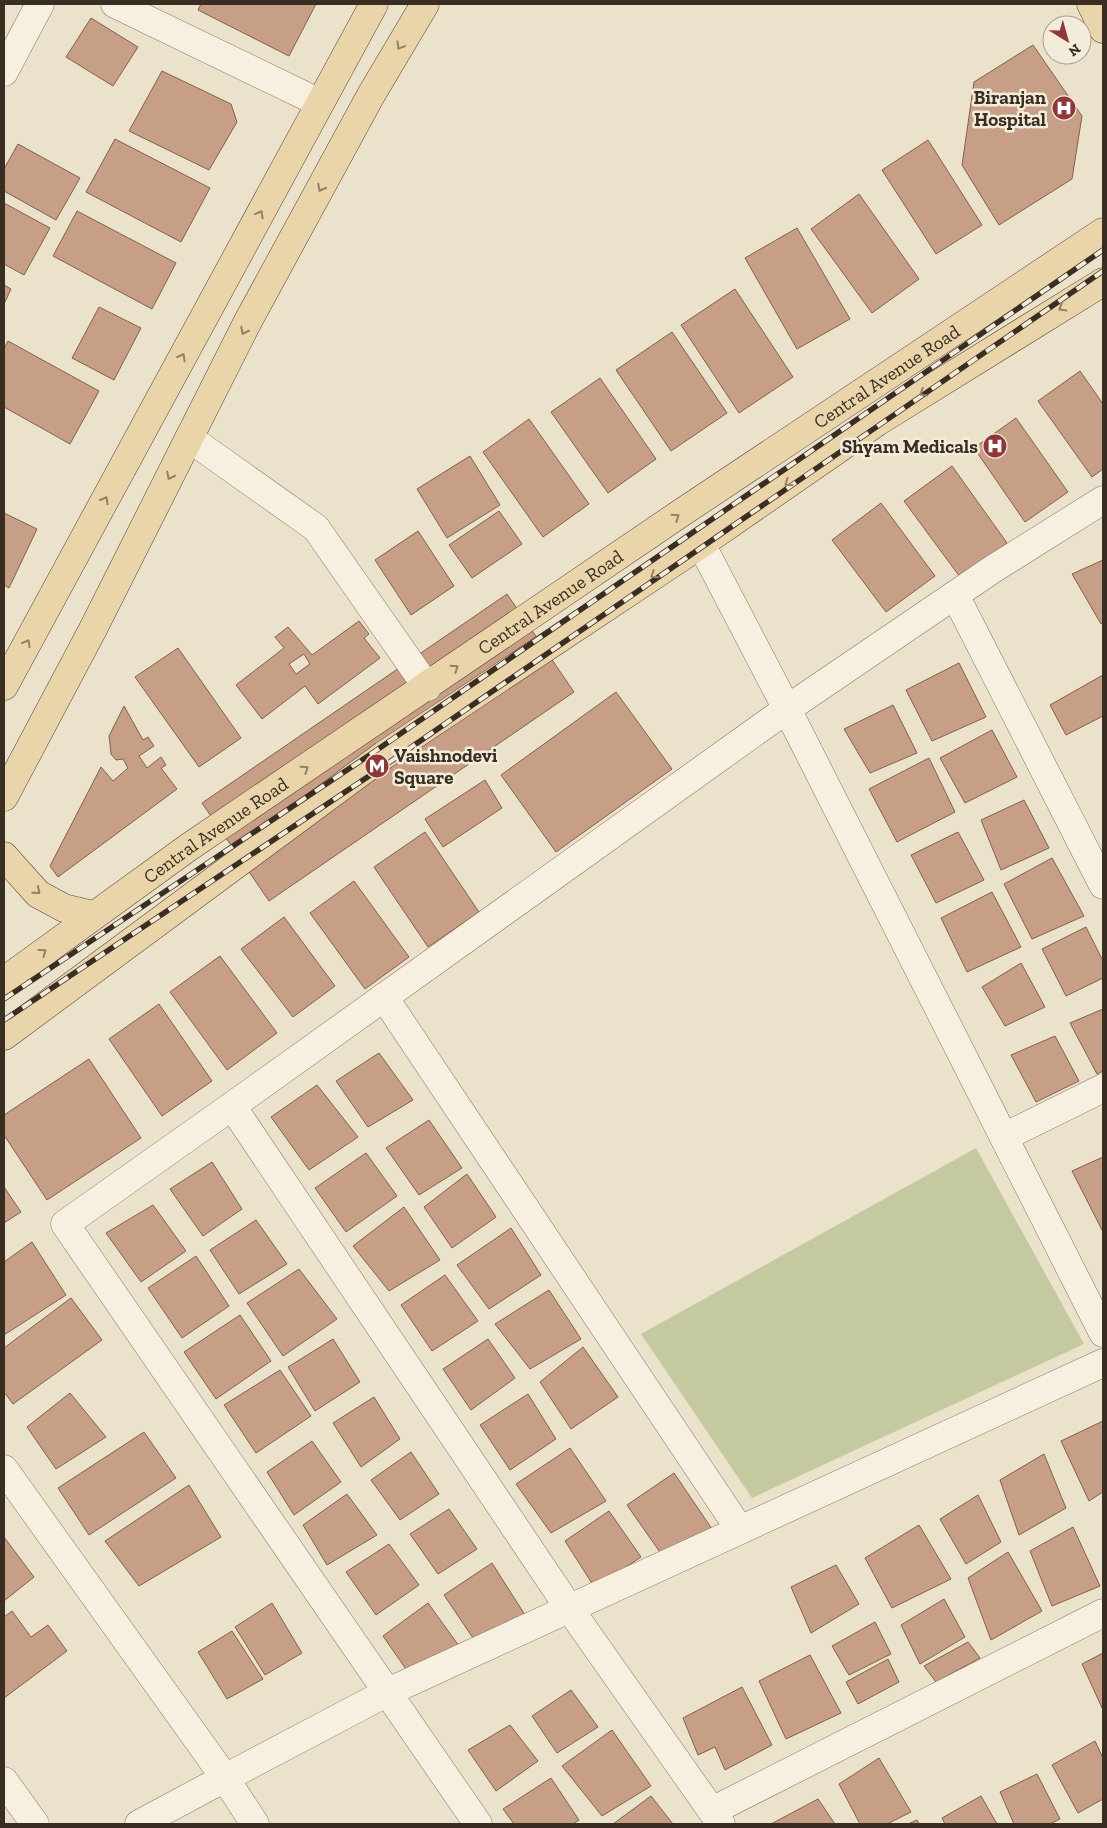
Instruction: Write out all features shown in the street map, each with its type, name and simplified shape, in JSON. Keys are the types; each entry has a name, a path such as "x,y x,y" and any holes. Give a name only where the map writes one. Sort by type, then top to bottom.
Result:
{"main road":[{"path":"4,686 374,4"},
{"path":"4,797 93,629 247,323 347,139 425,4"},
{"path":"1091,4 1103,29"},
{"name":"Central Avenue Road","path":"4,981 189,847 1102,231"},
{"path":"4,1036 384,755 701,544 877,422 1103,282"},
{"path":"4,856 38,894 64,908 93,915"}],"street":[{"path":"4,72 40,4"},
{"path":"116,4 320,103"},
{"path":"189,438 316,528 427,686"},
{"path":"478,1824 65,1224 788,709 993,569 1103,500"},
{"path":"701,544 788,709 1103,1333"},
{"path":"955,595 1103,885"},
{"path":"384,997 740,1530"},
{"path":"1004,1137 1103,1088"},
{"path":"232,1106 569,1608 716,1817 1103,1613"},
{"path":"140,1824 388,1692 1103,1363"},
{"path":"4,1469 255,1824"},
{"path":"4,1781 35,1824"}],"green space":[{"path":"976,1148 1084,1344 752,1498 641,1334"}],"building":[{"path":"201,4 316,4 289,56 198,10"},
{"path":"91,18 138,47 113,86 66,57"},
{"path":"1033,45 1042,58 1042,65 1047,65 1082,116 1072,179 999,225 962,165 974,82"},
{"path":"162,71 231,104 237,122 209,170 129,131"},
{"path":"115,139 210,188 181,242 86,192"},
{"path":"928,140 982,225 936,254 882,170"},
{"path":"18,144 80,178 56,220 4,191 4,169"},
{"path":"859,194 919,279 872,313 811,229"},
{"path":"4,203 50,228 24,275 4,264"},
{"path":"77,211 176,263 152,309 53,256"},
{"path":"797,228 850,319 797,349 745,258"},
{"path":"4,285 11,289 4,304"},
{"path":"735,289 793,377 739,413 681,325"},
{"path":"99,307 141,328 114,380 72,358"},
{"path":"672,332 727,413 671,451 616,370"},
{"path":"8,341 99,391 70,444 4,407 4,349"},
{"path":"1080,371 1103,404 1103,469 1092,477 1038,401"},
{"path":"600,378 656,459 608,493 551,412"},
{"path":"1016,418 1068,492 1025,522 974,448"},
{"path":"529,419 589,504 543,537 483,452"},
{"path":"470,456 500,505 447,538 417,489"},
{"path":"952,466 1007,543 960,577 904,501"},
{"path":"881,503 935,576 886,612 832,540"},
{"path":"499,511 522,544 472,578 449,545"},
{"path":"4,513 37,529 9,588 4,585"},
{"path":"418,531 454,586 411,615 375,560"},
{"path":"1103,560 1103,622 1101,624 1072,574"},
{"path":"507,594 574,692 269,901 202,803"},
{"path":"359,621 369,634 364,638 380,658 318,704 305,686 262,719 236,685 284,648 275,637 288,627 312,655","holes":["304,654 310,664 296,674 289,664"]},
{"path":"178,648 241,738 199,767 135,677"},
{"path":"959,663 986,717 932,741 906,690"},
{"path":"1103,675 1103,716 1066,735 1050,705"},
{"path":"616,692 672,769 556,852 501,775"},
{"path":"893,705 917,753 870,773 844,729"},
{"path":"124,706 143,740 148,737 154,746 139,756 147,768 161,757 166,765 161,768 177,789 58,877 50,866 101,767 113,781 128,768 123,759 116,760 111,754 109,736"},
{"path":"992,730 1017,777 965,803 940,758"},
{"path":"929,758 955,812 897,842 869,789"},
{"path":"485,780 502,808 443,847 425,819"},
{"path":"1024,800 1049,848 1001,870 981,820"},
{"path":"425,832 479,912 428,947 374,867"},
{"path":"958,832 984,880 936,903 911,855"},
{"path":"1052,858 1084,916 1032,939 1004,884"},
{"path":"354,881 409,957 365,989 310,913"},
{"path":"992,892 1021,947 967,972 941,918"},
{"path":"284,917 335,986 293,1017 241,949"},
{"path":"1086,927 1103,961 1103,978 1066,996 1042,949"},
{"path":"220,956 277,1033 227,1070 170,992"},
{"path":"1021,963 1045,1007 1005,1026 982,987"},
{"path":"159,1004 212,1081 162,1116 109,1039"},
{"path":"1103,1009 1103,1071 1097,1074 1070,1023"},
{"path":"1055,1036 1079,1081 1036,1102 1011,1055"},
{"path":"379,1053 413,1100 368,1127 336,1081"},
{"path":"89,1059 141,1138 47,1200 4,1135 4,1115"},
{"path":"317,1085 358,1137 309,1170 271,1117"},
{"path":"429,1120 462,1168 419,1195 386,1148"},
{"path":"366,1153 397,1196 346,1232 315,1188"},
{"path":"1103,1157 1103,1229 1102,1230 1072,1171"},
{"path":"212,1162 242,1209 203,1236 170,1189"},
{"path":"467,1174 496,1217 452,1248 424,1207"},
{"path":"4,1187 21,1212 4,1223"},
{"path":"153,1205 186,1251 141,1282 106,1233"},
{"path":"404,1207 440,1260 389,1291 353,1246"},
{"path":"256,1220 287,1264 239,1294 210,1250"},
{"path":"511,1228 541,1275 489,1309 457,1265"},
{"path":"32,1242 66,1295 4,1335 4,1262"},
{"path":"196,1256 229,1306 182,1338 148,1288"},
{"path":"299,1269 337,1319 283,1356 247,1303"},
{"path":"445,1275 478,1321 432,1351 401,1305"},
{"path":"549,1290 581,1339 530,1369 495,1324"},
{"path":"71,1298 102,1340 13,1404 4,1392 4,1348"},
{"path":"240,1315 271,1361 216,1399 184,1352"},
{"path":"333,1339 360,1382 315,1411 288,1367"},
{"path":"488,1339 515,1378 471,1410 443,1369"},
{"path":"583,1347 618,1397 571,1429 540,1382"},
{"path":"280,1370 311,1416 256,1453 224,1405"},
{"path":"70,1393 106,1437 56,1469 27,1427"},
{"path":"528,1394 556,1439 510,1470 480,1425"},
{"path":"374,1397 400,1439 361,1467 333,1423"},
{"path":"1103,1421 1103,1492 1089,1501 1061,1441"},
{"path":"144,1432 176,1478 89,1535 58,1488"},
{"path":"312,1441 341,1482 294,1515 267,1472"},
{"path":"570,1448 606,1501 551,1533 516,1484"},
{"path":"411,1452 439,1494 400,1520 371,1480"},
{"path":"1044,1454 1066,1508 1019,1535 1000,1480"},
{"path":"674,1473 712,1529 664,1558 627,1505"},
{"path":"189,1485 221,1537 139,1586 105,1541"},
{"path":"347,1494 377,1535 327,1565 303,1525"},
{"path":"978,1495 1001,1542 966,1564 940,1519"},
{"path":"449,1509 477,1549 438,1574 410,1534"},
{"path":"609,1511 641,1557 595,1588 565,1541"},
{"path":"919,1525 951,1579 892,1608 865,1558"},
{"path":"1073,1527 1100,1586 1052,1606 1030,1551"},
{"path":"4,1537 34,1577 4,1601"},
{"path":"389,1544 419,1585 376,1615 346,1572"},
{"path":"1008,1552 1042,1611 991,1640 968,1578"},
{"path":"492,1563 525,1615 477,1644 444,1595"},
{"path":"836,1565 859,1604 811,1633 791,1587"},
{"path":"944,1599 965,1637 920,1664 901,1625"},
{"path":"272,1603 302,1653 265,1675 235,1627"},
{"path":"428,1603 459,1646 410,1675 383,1636"},
{"path":"12,1611 31,1637 48,1625 67,1651 4,1698 4,1617"},
{"path":"875,1622 891,1654 849,1675 832,1646"},
{"path":"232,1631 263,1679 227,1699 198,1652"},
{"path":"968,1642 980,1658 936,1682 924,1666"},
{"path":"1103,1653 1103,1710 1082,1664"},
{"path":"810,1655 841,1713 786,1739 759,1681"},
{"path":"888,1659 899,1682 858,1704 846,1682"},
{"path":"742,1687 772,1745 725,1770 715,1747 698,1755 683,1718"},
{"path":"571,1690 598,1727 557,1753 532,1716"},
{"path":"510,1725 538,1761 496,1791 468,1750"},
{"path":"612,1730 651,1786 602,1816 562,1766"},
{"path":"1095,1741 1103,1758 1103,1799 1078,1813 1052,1765"},
{"path":"879,1758 911,1812 887,1824 860,1824 839,1784"},
{"path":"1037,1774 1060,1819 1050,1824 1014,1824 1000,1792"},
{"path":"551,1778 579,1820 573,1824 514,1824 503,1809"},
{"path":"651,1796 673,1824 613,1824"},
{"path":"981,1796 997,1824 945,1824 942,1818"},
{"path":"818,1799 835,1824 771,1824"},
{"path":"917,1820 919,1824 908,1824"}],"railway":[{"path":"4,999 371,754 1103,250"},
{"path":"4,1020 381,768 1103,271"}],"place":[{"name":"Biranjan Hospital","path":"1064,108"},
{"name":"Shyam Medicals","path":"995,446"},
{"name":"Vaishnodevi Square","path":"377,766"}]}
